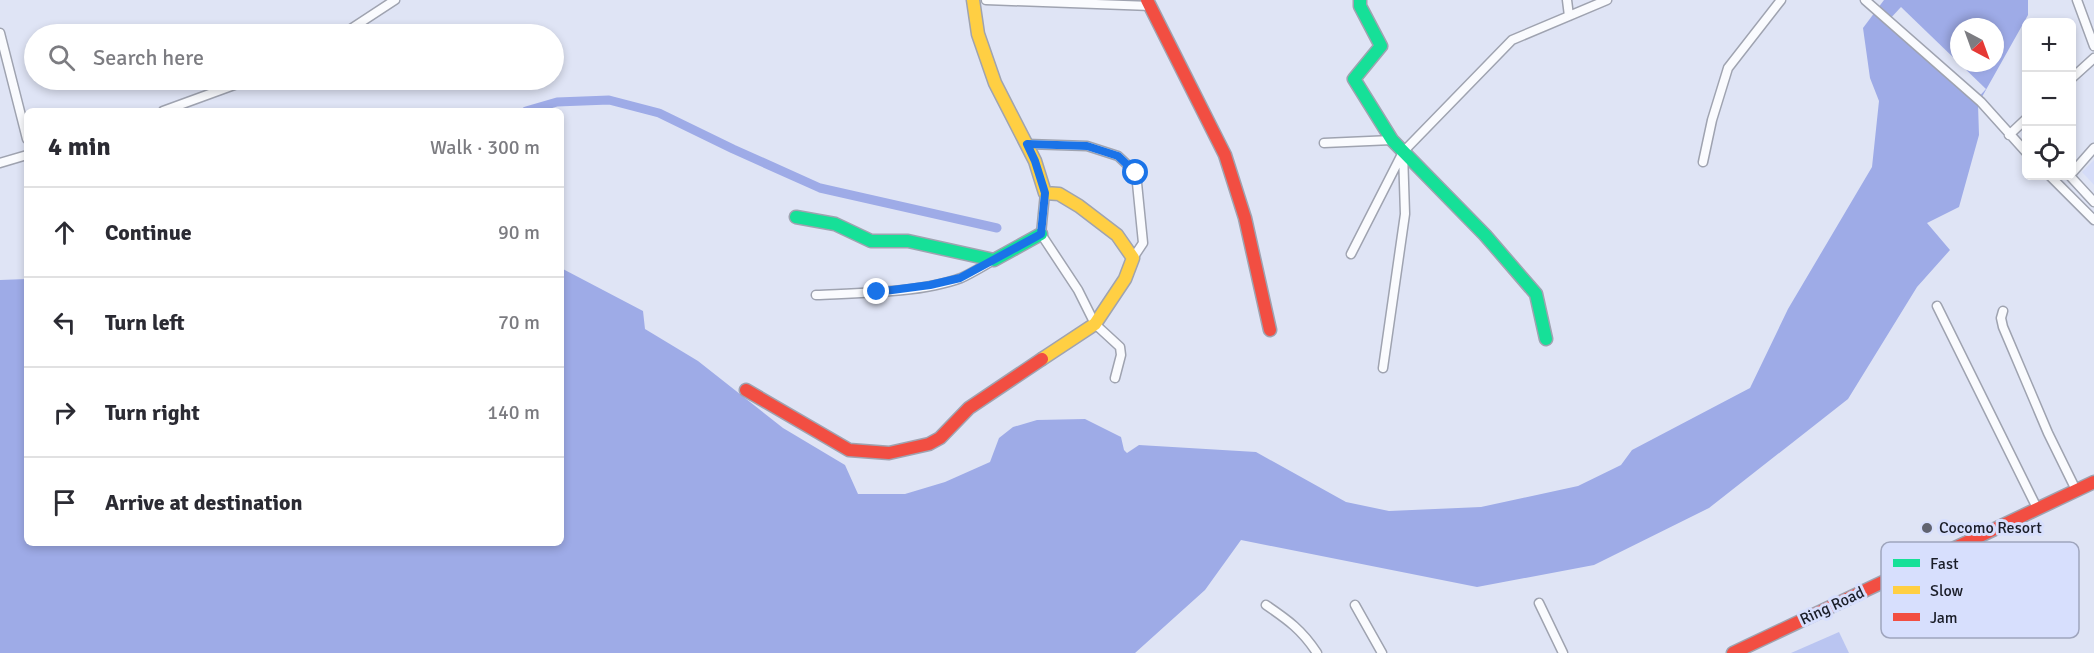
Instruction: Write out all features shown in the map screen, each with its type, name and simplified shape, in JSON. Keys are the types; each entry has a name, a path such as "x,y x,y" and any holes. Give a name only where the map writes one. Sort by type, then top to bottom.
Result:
{"street":[{"path":"358,24 395,0"},
{"path":"973,0 978,34 995,83 1035,161 1045,193 1041,234 1078,290 1095,324 1120,347 1121,355 1115,378"},
{"path":"986,0 1149,3 1225,155 1245,218 1270,330"},
{"path":"1360,0 1360,6 1380,46 1354,79 1392,140 1485,235 1536,294 1546,339"},
{"path":"1567,0 1569,16"},
{"path":"1351,254 1403,152 1512,40 1607,0"},
{"path":"1703,162 1712,120 1728,68 1781,0"},
{"path":"1865,0 1981,102 2022,148"},
{"path":"2077,0 2094,46"},
{"path":"0,33 24,127"},
{"path":"2076,74 2094,58"},
{"path":"171,108 221,90"},
{"path":"2009,135 2022,123"},
{"path":"1324,143 1392,140"},
{"path":"746,390 849,450 890,453 929,444 940,438 969,408 1095,324 1125,279 1133,258 1143,243 1136,173 1118,156 1087,146 1027,144"},
{"path":"2076,168 2094,148"},
{"path":"1383,368 1406,214 1403,152"},
{"path":"0,163 24,156"},
{"path":"2054,180 2094,220"},
{"path":"2074,180 2094,202"},
{"path":"2066,192 2076,184"},
{"path":"1045,193 1059,194 1088,213 1117,235 1133,258"},
{"path":"796,217 835,224 871,241 908,241 994,260"},
{"path":"816,295 877,292 930,285 960,278 1041,234"},
{"path":"1937,306 2037,508"},
{"path":"2003,311 2001,318 2003,327 2048,433 2076,490"},
{"name":"Ring Road","path":"1966,542 2094,482"},
{"name":"Ring Road","path":"1733,653 1881,582"},
{"path":"1539,603 1563,653"},
{"path":"1266,605 1292,622 1306,636 1317,653"},
{"path":"1355,605 1382,653"}],"shaded area":[{"path":"1884,0 2028,0 2028,15 2026,18 2022,18 2022,26 2004,58 2004,18 1950,18 1950,72 1996,72 1978,104 1979,135 1959,207 1927,223 1950,250 1917,287 1848,399 1709,508 1594,565 1477,587 1241,540 1205,590 1135,653 0,653 0,280 24,279 24,546 564,546 564,270 643,311 645,329 698,361 783,428 845,465 858,494 905,494 945,482 990,462 999,438 1013,427 1037,420 1085,419 1121,437 1127,453 1139,445 1256,452 1346,502 1389,511 1481,507 1578,486 1621,465 1632,450 1750,388 1788,309 1872,167 1879,101 1870,78 1863,28"},
{"path":"2094,160 2094,185 2082,172"},
{"path":"1839,632 1849,653 1791,653"}],"pier":[{"path":"1901,7 1950,54 1950,72 1968,72 1986,89 1974,102 1888,21"}],"waterway":[{"path":"536,108 557,102 609,100 659,113 820,188 997,228"}],"traffic: fast":[{"path":"1360,0 1360,6 1381,46 1354,79 1392,140 1485,235 1536,294 1546,339"},
{"path":"796,217 835,224 871,241 908,241 994,260 1041,234"}],"traffic: slow":[{"path":"973,0 978,34 995,83 1035,161 1045,193 1059,194 1079,206 1117,235 1133,258 1125,279 1095,324 1042,359"}],"traffic: jam":[{"path":"1147,0 1225,155 1245,218 1270,330"},
{"path":"746,390 849,450 889,453 929,444 940,438 969,408 1042,359"},
{"path":"1967,542 2094,482"},
{"path":"1733,653 1881,583"}],"place":[{"name":"Cocomo Resort","path":"1927,528"}],"route":[{"path":"877,292 930,285 960,278 1041,234 1045,193 1027,144 1087,146 1118,156 1136,173"}]}
